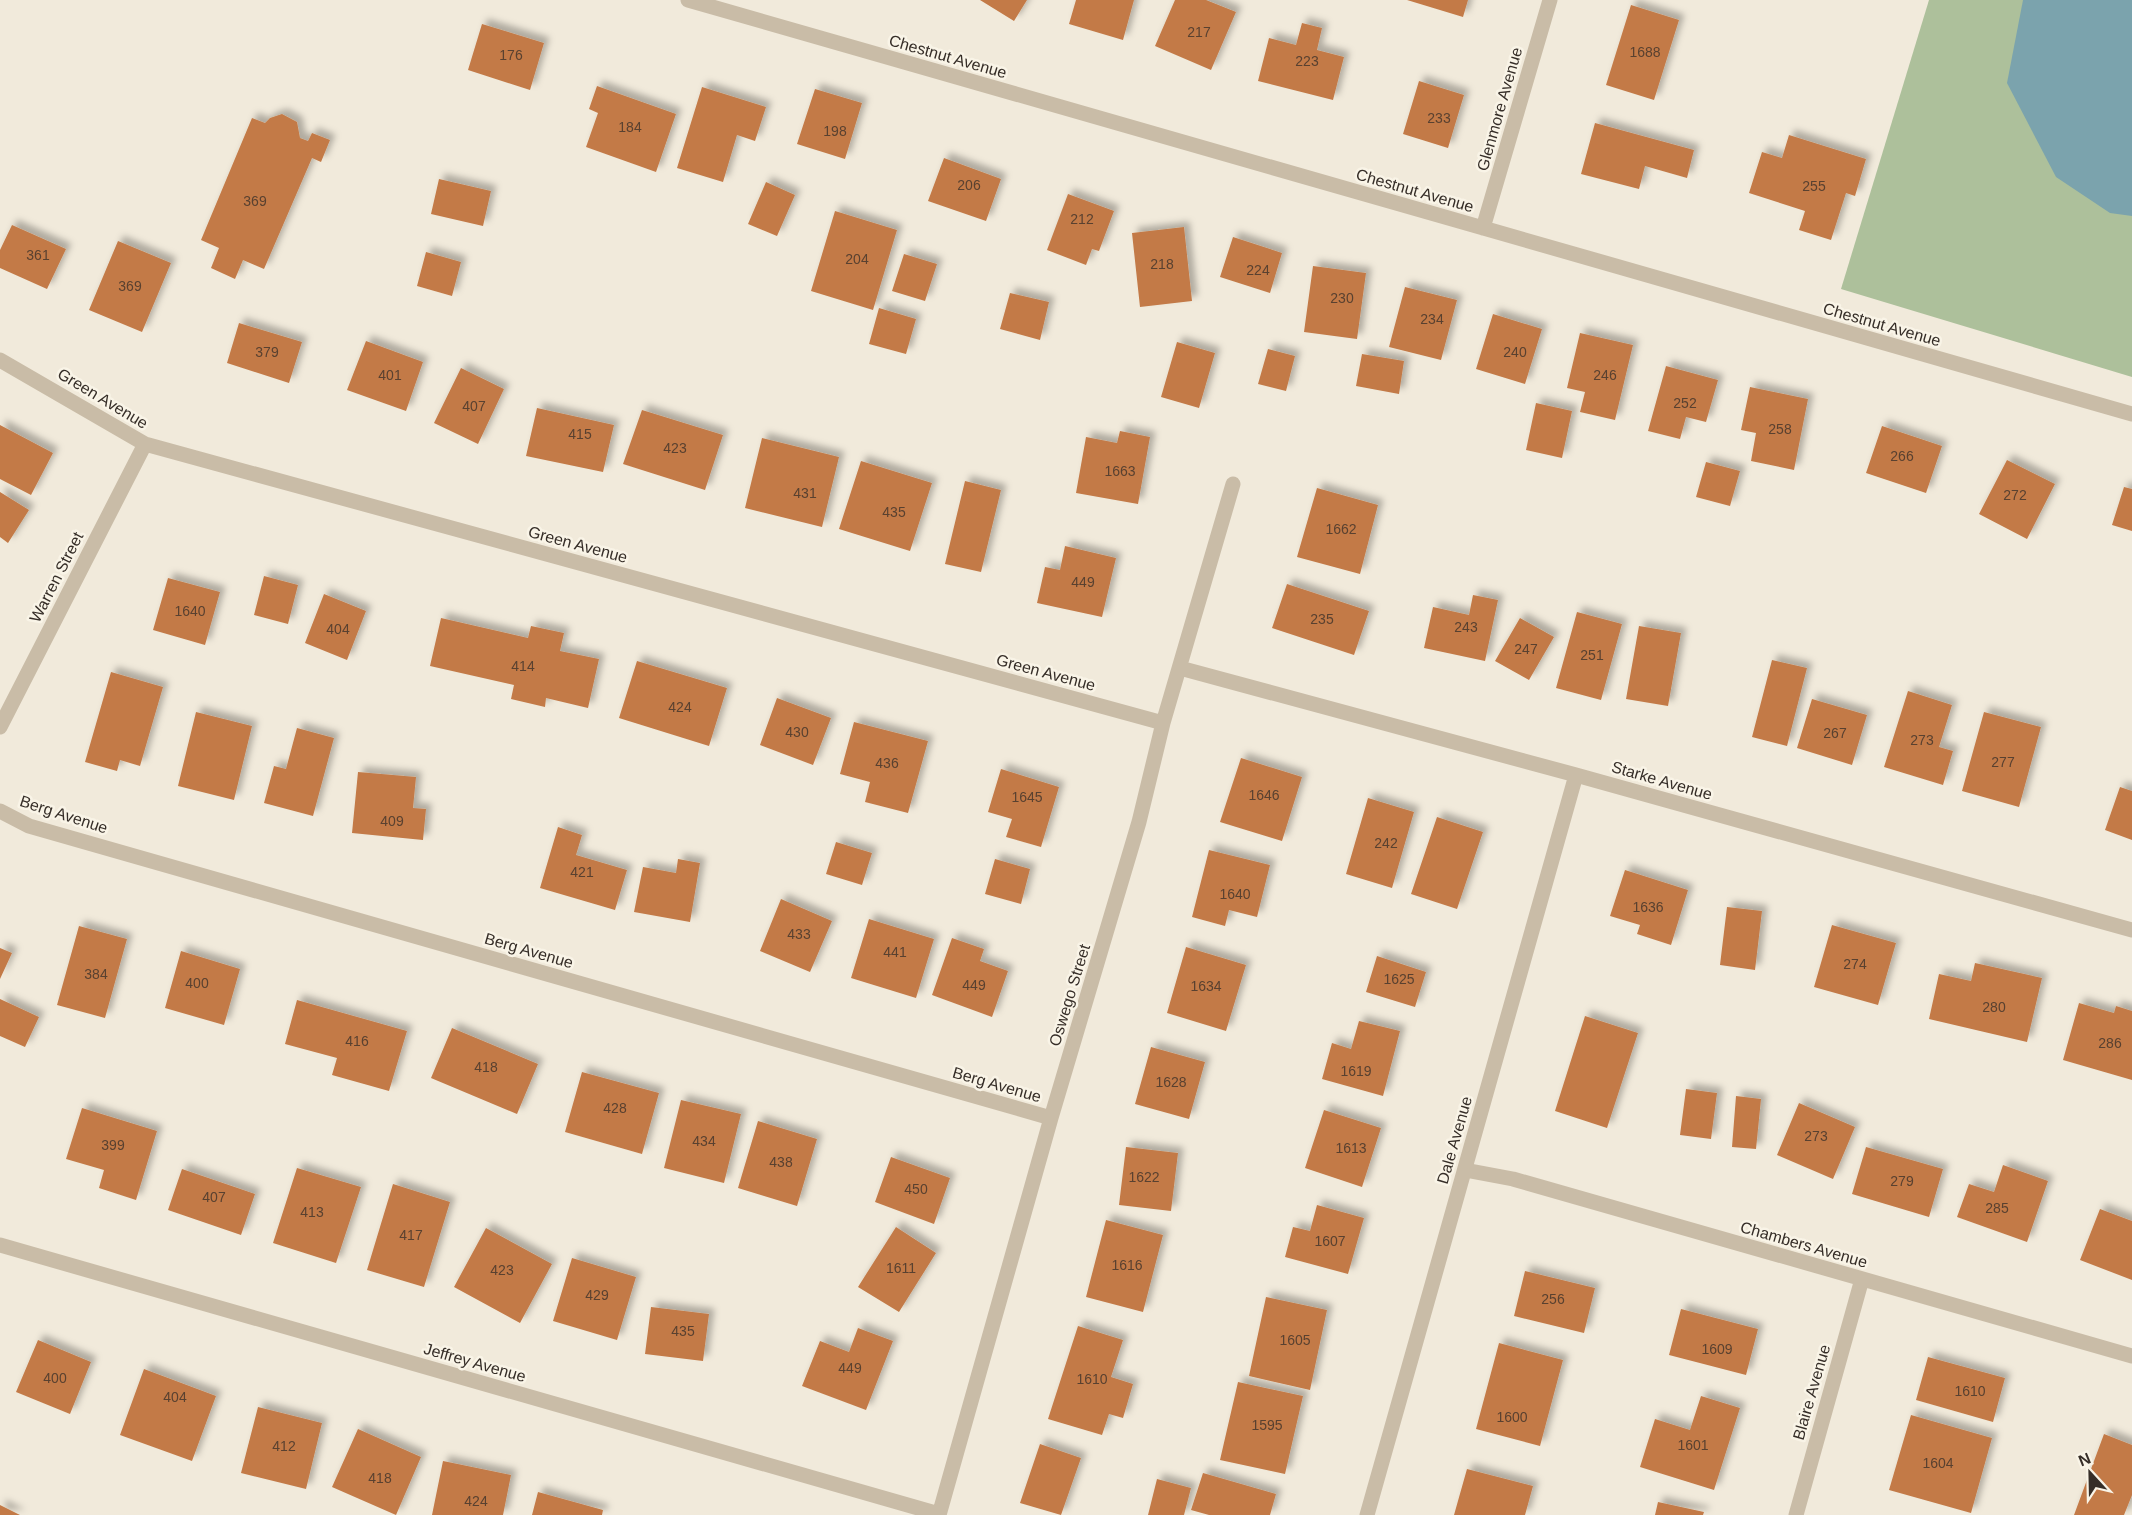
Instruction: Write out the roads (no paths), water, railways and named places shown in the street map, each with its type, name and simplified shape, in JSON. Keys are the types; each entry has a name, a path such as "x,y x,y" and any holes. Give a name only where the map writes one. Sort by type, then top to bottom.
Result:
{"street":[{"name":"Chestnut Avenue","path":"688,0 2132,414"},
{"name":"Glenmore Avenue","path":"1483,228 1550,0"},
{"name":"Green Avenue","path":"0,360 145,444 1163,723"},
{"name":"Warren Street","path":"0,727 145,444"},
{"name":"Oswego Street","path":"939,1514 1051,1118 1139,822 1163,723 1233,484"},
{"name":"Starke Avenue","path":"1180,668 1576,775 2132,930"},
{"name":"Dale Avenue","path":"1367,1515 1576,775"},
{"name":"Berg Avenue","path":"0,811 29,825 1051,1118"},
{"name":"Chambers Avenue","path":"1465,1170 1513,1179 2132,1356"},
{"name":"Jeffrey Avenue","path":"0,1245 939,1514"},
{"name":"Blaire Avenue","path":"1796,1515 1862,1279"}],"water":[{"path":"2023,0 2132,0 2132,216 2110,213 2056,177 2007,83"}]}
